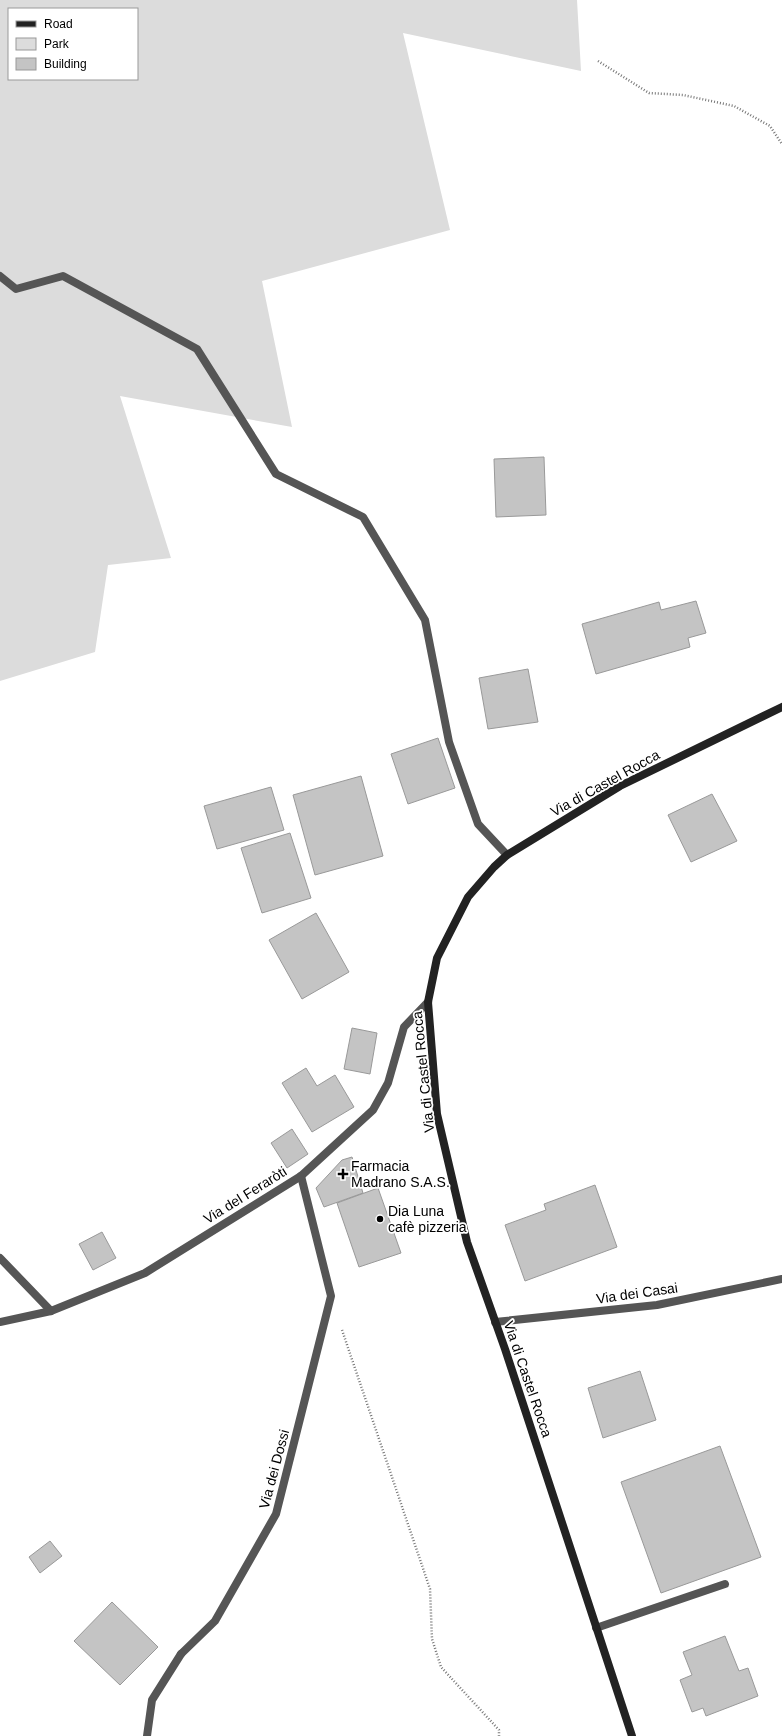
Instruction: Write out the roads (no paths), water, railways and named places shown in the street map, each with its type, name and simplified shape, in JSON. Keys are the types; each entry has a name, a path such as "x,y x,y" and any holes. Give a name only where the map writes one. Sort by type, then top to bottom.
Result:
{"main road":[{"name":"Via di Castel Rocca","path":"632,1736 505,1349 467,1242 437,1114 428,1002 437,958 468,897 494,867 507,855 620,786 782,707"}],"street":[{"path":"0,276 16,289 62,276 197,349 276,474 362,517 425,620 449,742 478,824 507,855"},
{"name":"Via del Feraròti","path":"0,1322 51,1312 145,1273 301,1176 373,1110 388,1083 404,1027 428,1002"},
{"name":"Via dei Dossi","path":"147,1736 152,1700 181,1654 215,1621 276,1514 331,1296 301,1176"},
{"path":"0,1258 51,1312"},
{"name":"Via dei Casai","path":"495,1322 657,1305 782,1279"},
{"path":"596,1628 725,1584"}],"place":[{"name":"Farmacia Madrano S.A.S.","path":"343,1174"},
{"name":"Dia Luna cafè pizzeria","path":"380,1219"}]}
